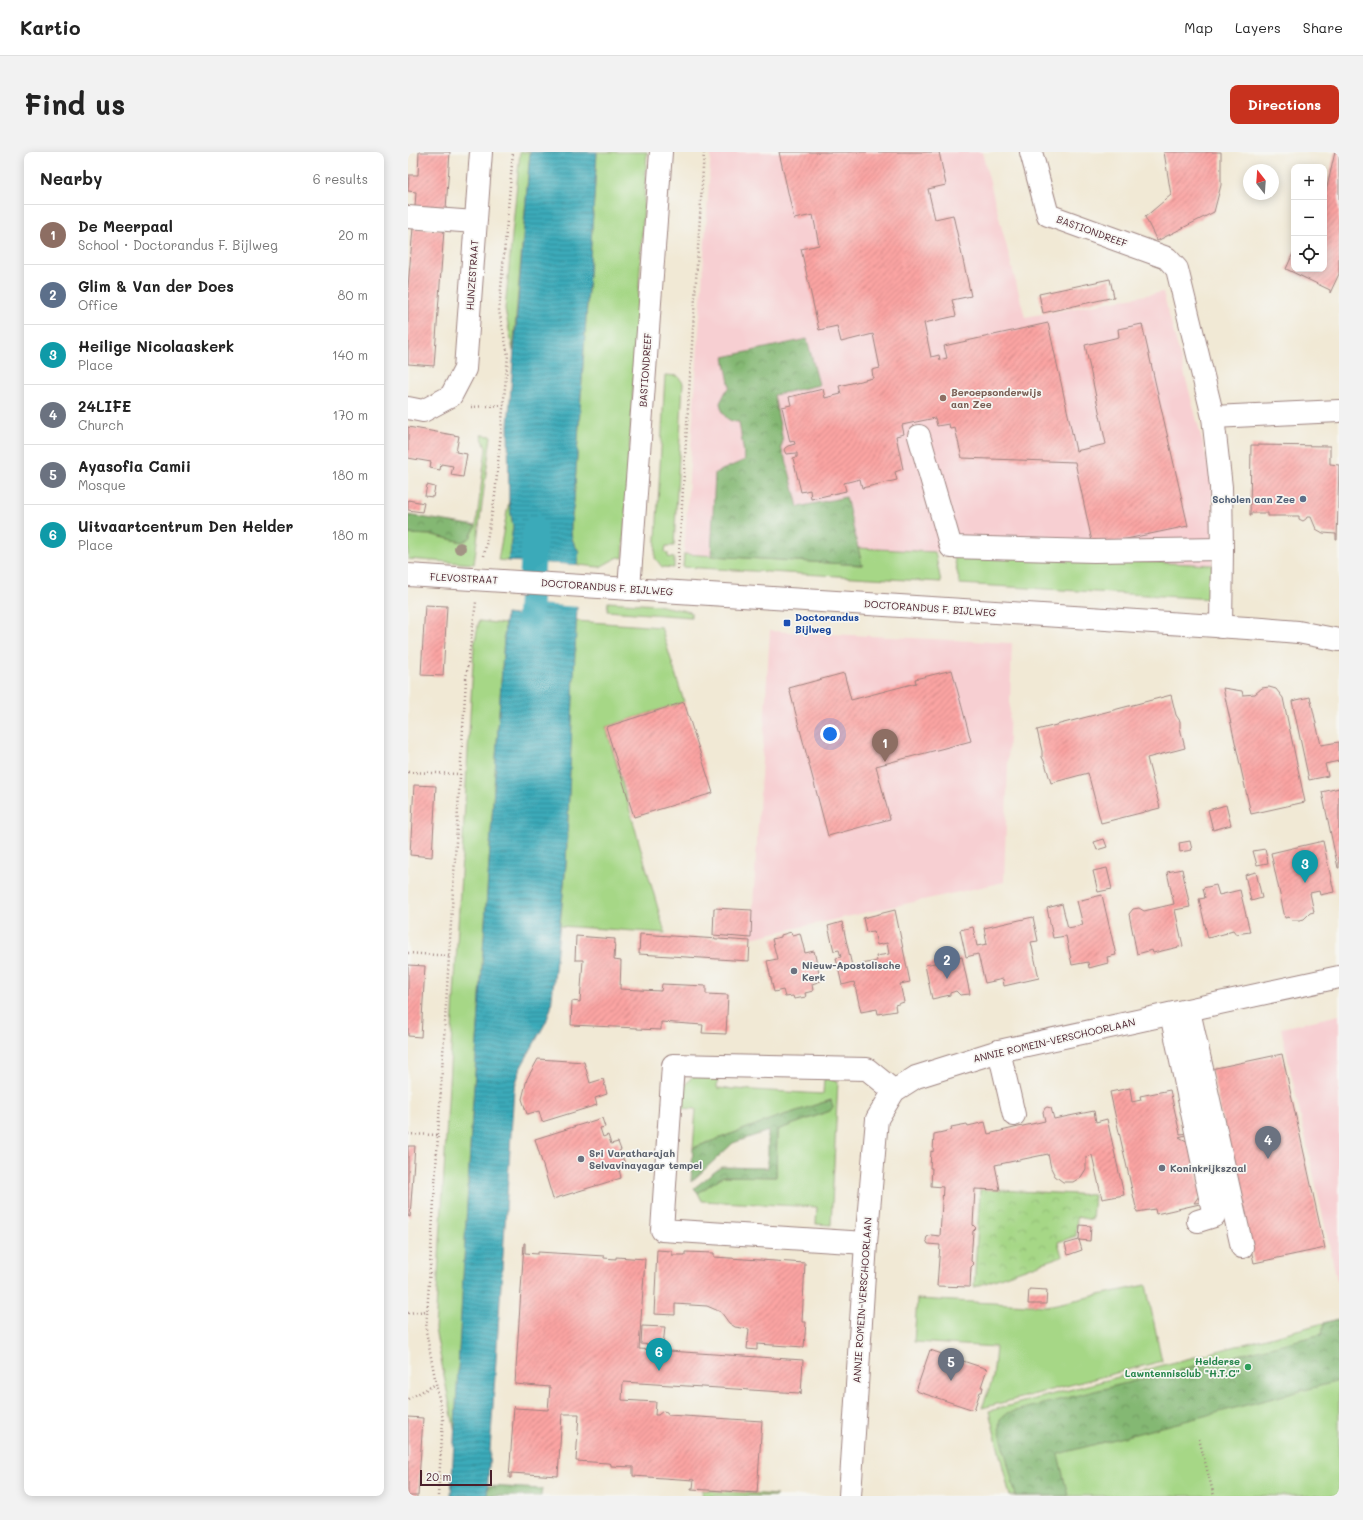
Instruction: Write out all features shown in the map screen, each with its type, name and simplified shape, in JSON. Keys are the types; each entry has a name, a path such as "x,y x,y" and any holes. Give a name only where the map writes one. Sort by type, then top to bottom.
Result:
{"street":[{"name":"HUNZESTRAAT","path":"408,408 423,411 451,396 465,369 481,152"},
{"name":"BASTIONDREEF","path":"626,588 661,152"},
{"name":"BASTIONDREEF","path":"1031,152 1048,215 1167,258 1177,269 1213,417"},
{"path":"408,217 476,222"},
{"path":"1221,627 1221,486 1213,417 1339,411"},
{"path":"919,436 951,547 1094,551 1222,549"},
{"name":"FLEVOSTRAAT","path":"408,575 521,582"},
{"name":"DOCTORANDUS F. BIJLWEG","path":"521,582 1298,632 1339,640"},
{"name":"ANNIE ROMEIN-VERSCHOORLAAN","path":"850,1496 866,1243 877,1119 894,1091 916,1077 999,1051 1339,977"},
{"path":"1180,1012 1214,1216 1198,1221"},
{"path":"1180,1012 1242,1247"},
{"path":"999,1051 1014,1115"},
{"path":"866,1243 662,1230 673,1065 867,1069 894,1091"}],"path":[{"path":"438,1496 443,1420 426,1331 427,1311 466,679 480,579 495,496 508,356 500,311 513,152"},
{"path":"677,592 704,152"},
{"path":"408,772 460,774"},
{"path":"408,953 449,956"},
{"path":"408,1134 438,1136"},
{"path":"408,1313 427,1311"},
{"path":"408,1399 436,1384"},
{"path":"1199,1438 1214,1496"}],"shaded area":[{"name":"Beroepsonderwijs aan Zee","path":"711,152 982,152 1025,317 1163,292 1212,478 1213,565 858,548 862,565 684,554"},
{"path":"770,631 1012,643 1004,882 751,938"},
{"path":"1339,1015 1339,1289 1281,1028"}],"green space":[{"path":"520,152 530,152 513,351 505,309"},
{"path":"597,152 647,152 623,558 618,557 600,567 577,565 579,551 572,540 571,534"},
{"path":"807,339 819,385 774,395 783,441 781,447 786,459 798,507 846,497 862,565 711,556 715,473 745,460 739,422 731,421 726,417 722,411 720,403 726,391 730,388 724,357"},
{"path":"665,375 678,376 683,383 674,546 666,546 665,552 668,553 668,557 674,558 674,568 662,567 655,558"},
{"path":"481,435 491,436 474,564 408,559 408,534 433,535 462,542 470,538 476,526 486,448"},
{"path":"509,501 513,527 508,561 498,560"},
{"path":"408,515 476,526 470,538 462,542 433,535 408,534"},
{"path":"858,548 935,552 941,582 683,567 684,554 862,565"},
{"path":"953,553 1213,565 1212,599 960,584"},
{"path":"608,602 657,605 691,612 691,617 607,611"},
{"path":"479,621 505,624 471,1131 455,1432 435,1329 474,646"},
{"path":"576,621 661,627 684,702 606,727 665,933 560,926 566,864"},
{"path":"718,1073 717,1088 823,1094 824,1079 838,1081 831,1225 816,1224 817,1207 702,1201 698,1193 723,1176 776,1177 777,1130 830,1111 831,1100 772,1119 693,1148 696,1109 678,1108 679,1098 684,1086 694,1075"},
{"path":"831,1100 833,1107 830,1111 777,1130 776,1177 723,1176 698,1193 694,1188 721,1167 768,1168 768,1131 733,1143 691,1182 693,1148 772,1119"},
{"path":"980,1189 1094,1195 1092,1220 1077,1217 1076,1236 1058,1242 1062,1256 974,1287"},
{"path":"1146,1285 1162,1361 982,1408 993,1378 996,1347 914,1342 917,1299 1047,1306"},
{"name":"Helderse Lawntennisclub \"H.T.C\"","path":"1339,1319 1339,1496 1010,1496 989,1411"},
{"path":"1339,1319 1339,1332 1337,1333 1339,1340 1339,1381 1058,1454 1068,1496 1016,1496 999,1428 1000,1419 1007,1413 1322,1334 1324,1323"},
{"path":"488,1486 542,1489 541,1496 487,1496"},
{"path":"703,1490 777,1495 702,1496"}],"water":[{"path":"530,152 597,152 574,501 571,521 572,540 579,551 577,565 508,561 513,527 509,501 508,425"},
{"path":"524,603 577,606 566,864 551,1008 546,1022 521,1067 514,1089 487,1496 451,1496 471,1131 505,624 506,614 523,616"}],"pier":[{"path":"522,562 579,565 577,567 522,564"},
{"path":"524,601 577,604 578,607 522,603"}],"building":[{"path":"419,152 450,152 446,209 415,207 416,192 408,191 409,175 418,175"},
{"path":"779,152 939,152 946,185 928,189 935,219 953,215 971,296 952,300 956,316 924,323 931,357 939,355 940,360 947,358 944,346 1048,323 1076,451 1106,444 1085,345 1119,337 1118,329 1142,324 1188,526 1093,546 1075,462 962,458 955,428 950,429 949,424 937,426 935,418 902,425 904,434 896,436 903,469 895,472 897,480 862,488 860,479 844,483 846,491 811,499 810,490 801,492 793,458 797,457 797,453 786,454 784,450 788,446 795,444 794,441 790,442 782,407 791,405 789,397 823,389 825,398 841,394 839,386 873,378 872,370 880,368 873,334 841,342 837,326 819,330 801,249 819,245 813,215 794,219"},
{"path":"1164,152 1221,152 1221,185 1214,212 1157,241 1145,217 1171,195"},
{"path":"1335,152 1339,152 1339,274 1330,293 1330,290 1292,272 1327,272 1327,187"},
{"path":"413,228 444,230 434,366 408,364 408,287"},
{"path":"1291,258 1291,271 1286,269"},
{"path":"1110,279 1114,297 1043,313 1039,294"},
{"path":"408,427 459,436 456,452 467,454 463,477 451,475 453,466 441,464 440,470 430,468 431,462 408,458"},
{"path":"1251,445 1330,446 1330,464 1339,465 1337,540 1336,534 1323,533 1316,529 1311,517 1307,517 1303,521 1299,519 1299,516 1268,516 1268,513 1251,513 1250,516"},
{"path":"427,485 435,487 433,497 425,496"},
{"path":"408,500 424,503 422,512 408,510"},
{"path":"425,605 447,606 443,676 421,675"},
{"path":"952,670 971,741 876,766 890,819 828,836 789,688 844,673 851,700 916,683 915,679"},
{"path":"1269,687 1276,689 1283,698 1305,802 1251,814 1223,688 1242,691 1243,695 1255,694 1262,688"},
{"path":"1171,695 1176,715 1180,721 1180,728 1185,748 1147,758 1160,808 1101,823 1088,773 1051,783 1042,757 1037,730"},
{"path":"1310,697 1321,745 1339,742 1339,761 1325,764 1328,776 1309,780 1292,701"},
{"path":"684,702 713,793 634,817 606,727"},
{"path":"414,785 436,786 432,857 410,855"},
{"path":"1339,788 1339,868 1338,868 1322,792"},
{"path":"1226,805 1231,825 1213,830 1208,810"},
{"path":"1104,839 1107,847 1097,850 1094,842"},
{"path":"1190,841 1192,850 1180,852 1179,843"},
{"path":"1323,841 1334,892 1320,895 1319,891 1310,893 1314,912 1300,920 1292,920 1289,917 1285,918 1271,853"},
{"path":"1265,849 1268,863 1257,865 1253,851"},
{"path":"1107,868 1112,889 1098,892 1093,871"},
{"path":"1182,869 1190,907 1175,910 1183,946 1153,953 1152,950 1137,954 1129,914 1133,909 1139,908 1144,911 1174,904 1167,872"},
{"path":"1256,872 1262,898 1251,901 1245,875"},
{"path":"1216,885 1219,895 1240,890 1250,932 1236,934 1233,930 1208,938 1199,899 1205,898 1203,888"},
{"path":"1102,895 1116,955 1107,957 1108,963 1089,968 1088,962 1072,965 1066,936 1053,938 1047,908 1062,904 1068,928 1083,925 1077,901"},
{"path":"714,908 752,910 751,938 713,935"},
{"path":"895,910 910,982 900,984 904,1002 895,1005 896,1011 878,1014 877,1009 861,1012 854,982 842,985 836,958 841,957 839,950 834,951 828,926 842,922 852,966 877,961 876,956 889,954 887,943 877,945 874,931 866,932 863,918"},
{"path":"1033,917 1038,941 1031,942 1039,978 1004,986 1003,979 985,983 978,954 966,957 960,930 973,927 977,946 987,944 984,928"},
{"name":"Nieuw-Apostolische Kerk","path":"791,932 792,935 800,933 805,953 814,951 821,981 812,984 813,991 805,993 806,997 794,999 793,996 785,997 783,990 774,992 767,961 777,959 772,939 781,937 781,935"},
{"path":"640,934 750,941 749,961 639,954"},
{"path":"576,936 615,939 614,960 621,961 620,989 661,991 662,984 706,986 706,994 728,995 726,1034 702,1033 703,1025 661,1022 661,1030 571,1025 572,1001 580,1002 583,960 575,960"},
{"path":"962,957 970,994 960,995 956,991 950,993 950,995 932,999 925,965"},
{"path":"408,965 425,966 421,1037 408,1036"},
{"path":"1282,1054 1325,1248 1254,1263 1211,1069"},
{"path":"538,1059 584,1062 590,1083 603,1079 607,1094 595,1098 597,1105 542,1122 539,1111 527,1114 522,1099 527,1079"},
{"name":"Koninkrijkszaal","path":"1130,1088 1132,1102 1141,1100 1140,1096 1170,1090 1180,1134 1189,1133 1179,1137 1190,1143 1201,1193 1194,1203 1204,1203 1156,1214 1155,1209 1137,1212 1110,1092"},
{"path":"1047,1107 1051,1108 1054,1119 1094,1111 1096,1122 1107,1119 1124,1195 1102,1199 1092,1155 1086,1157 1086,1169 1081,1177 1073,1182 1063,1182 1055,1176 1051,1168 1048,1154 995,1165 1000,1190 975,1189 973,1225 976,1228 973,1231 971,1261 974,1264 971,1267 970,1287 937,1286 940,1245 928,1244 926,1240 927,1237 931,1235 940,1236 943,1187 931,1186 932,1168 930,1168 934,1134 952,1130 951,1127 967,1124 968,1126 985,1122 988,1134 1045,1121 1043,1112"},
{"name":"Sri Varatharajah Selvavinayagar tempel","path":"602,1118 605,1127 600,1128 603,1137 608,1135 611,1144 618,1142 621,1150 619,1151 621,1159 623,1158 626,1167 619,1169 621,1178 553,1199 535,1139"},
{"path":"408,1146 415,1146 410,1217 408,1216"},
{"path":"1080,1225 1091,1226 1090,1241 1079,1240"},
{"path":"1079,1240 1082,1250 1068,1255 1065,1244"},
{"path":"524,1243 525,1253 538,1254 538,1252 604,1256 604,1258 616,1259 616,1257 645,1259 639,1349 803,1360 801,1395 800,1391 799,1393 623,1382 622,1400 656,1402 655,1415 658,1415 663,1411 667,1412 668,1415 762,1421 757,1493 691,1489 693,1488 694,1480 633,1476 633,1467 611,1466 611,1464 608,1463 576,1461 579,1414 562,1414 558,1476 511,1473 511,1478 509,1478 514,1406 515,1408 548,1410 550,1387 515,1384"},
{"path":"657,1250 672,1251 672,1255 685,1255 685,1252 714,1253 714,1257 805,1263 802,1322 806,1322 804,1347 757,1344 757,1350 747,1349 749,1329 735,1327 729,1323 721,1312 707,1306 675,1304 675,1315 654,1314"},
{"path":"1029,1289 1047,1290 1046,1304 1028,1304"},
{"path":"642,1326 665,1327 663,1346 641,1344"},
{"path":"930,1350 987,1369 981,1387 983,1387 982,1392 980,1392 974,1410 916,1391"},
{"path":"408,1417 423,1418 418,1496 408,1496"}],"waterway":[{"path":"528,637 535,529"}],"place":[{"name":"Beroepsonderwijs aan Zee","path":"943,398"},
{"name":"Scholen aan Zee","path":"1303,499"},
{"name":"Doctorandus Bijlweg","path":"787,623"},
{"name":"De Meerpaal","path":"885,762"},
{"name":"Heilige Nicolaaskerk","path":"1305,883"},
{"name":"Nieuw-Apostolische Kerk","path":"794,971"},
{"name":"Glim & Van der Does","path":"947,979"},
{"name":"Sri Varatharajah Selvavinayagar tempel","path":"581,1159"},
{"name":"24LIFE","path":"1268,1159"},
{"name":"Koninkrijkszaal","path":"1162,1168"},
{"name":"Helderse Lawntennisclub \"H.T.C\"","path":"1248,1367"},
{"name":"Uitvaartcentrum Den Helder","path":"659,1371"},
{"name":"Ayasofia Camii","path":"951,1381"}]}
